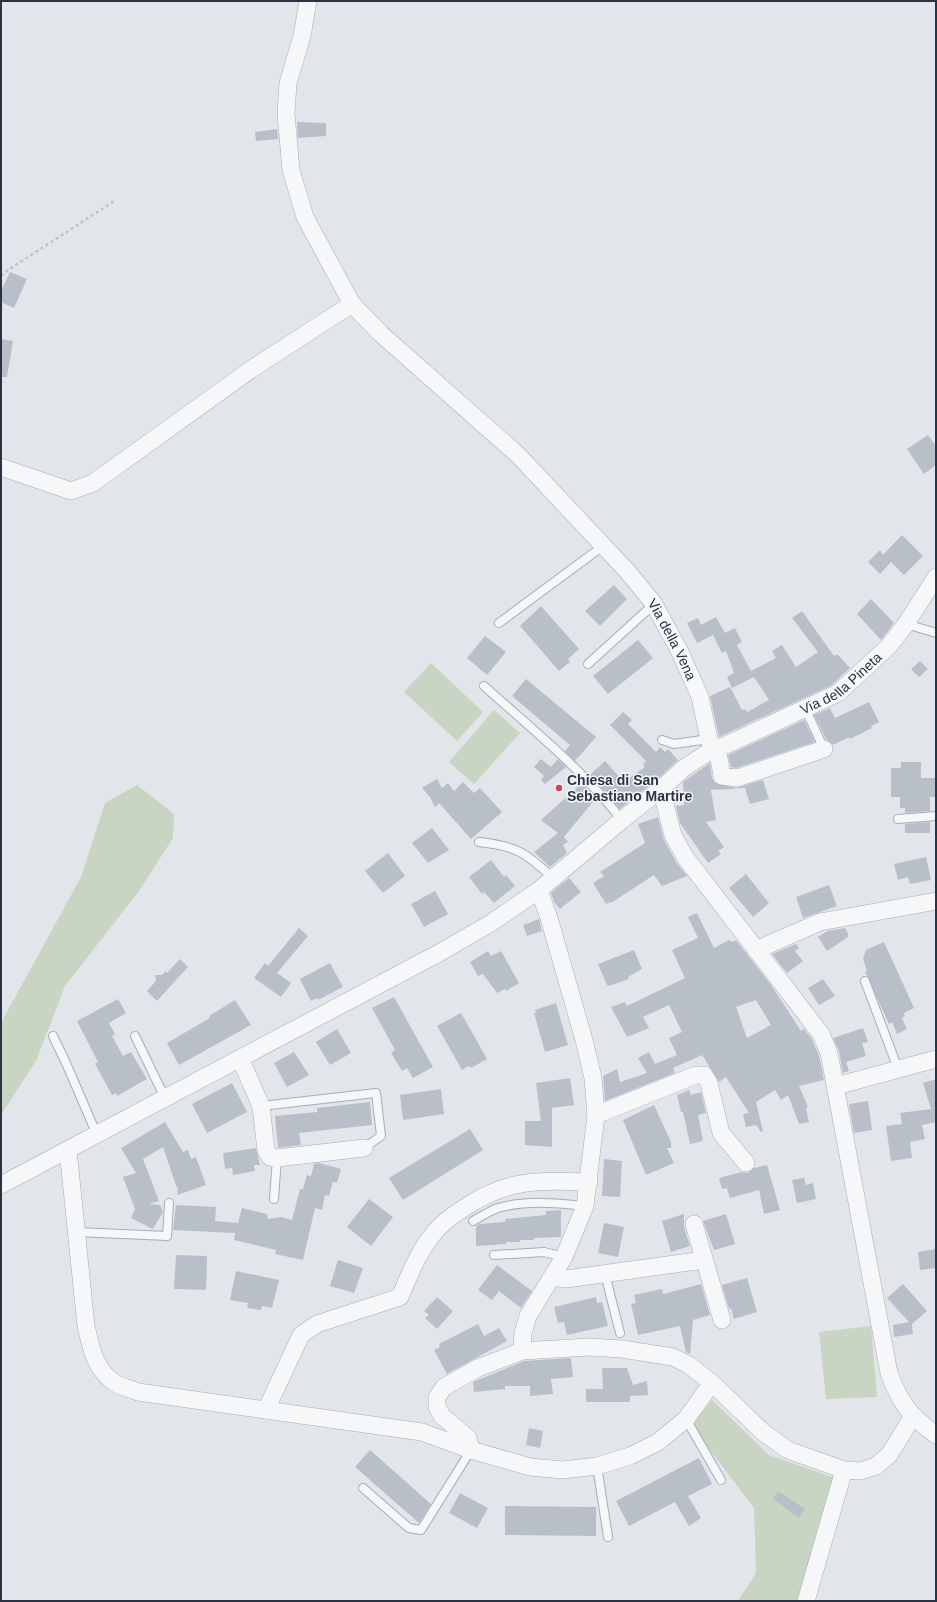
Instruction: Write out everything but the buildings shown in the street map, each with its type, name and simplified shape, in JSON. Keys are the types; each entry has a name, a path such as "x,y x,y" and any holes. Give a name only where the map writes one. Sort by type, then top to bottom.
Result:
{"street":[{"name":"Via della Vena","path":"308,1 302,36 288,83 286,114 291,170 305,217 352,304 381,334 518,455 628,572 654,604 680,652 700,697 711,744 719,758 722,776 737,778 824,749"},
{"path":"1,467 71,491 94,482 253,368 352,304"},
{"name":"Via della Pineta","path":"1,1185 439,953 491,922 539,890 661,789 711,744 726,745 838,693 889,646 931,591 936,577"},
{"path":"661,789 673,835 685,857 821,1034 829,1053 836,1086 889,1373 898,1398 913,1416 936,1435"},
{"path":"522,1351 523,1333 528,1316 564,1257 585,1206 596,1115 593,1078 584,1040 549,918 539,890"},
{"path":"756,950 820,922 936,901"},
{"path":"240,1058 261,1106 266,1150 270,1157 277,1158 364,1148"},
{"path":"836,1086 936,1060"},
{"path":"596,1115 696,1075 704,1075 709,1083 721,1133 746,1163"},
{"path":"68,1150 86,1326 91,1349 99,1369 115,1384 138,1392 422,1432 471,1450 530,1467 563,1470 597,1466 630,1456 658,1442 686,1419 712,1383"},
{"path":"266,1410 301,1335 317,1324 400,1298 429,1238 444,1221 482,1196 517,1183 545,1180 589,1182"},
{"path":"694,1224 722,1320"},
{"path":"553,1277 566,1279 704,1260"},
{"path":"471,1450 468,1438 442,1416 437,1407 437,1397 444,1387 478,1368 522,1351 589,1347 622,1349 673,1357 689,1365 712,1383 764,1433 788,1450 844,1470 861,1471 876,1466 889,1455 913,1416"},
{"path":"806,1601 844,1470"}],"lane":[{"path":"499,623 603,546"},
{"path":"588,664 654,604"},
{"path":"906,624 936,633"},
{"path":"484,686 573,765 599,791 622,820"},
{"path":"805,708 824,749"},
{"path":"662,740 674,744 711,744"},
{"path":"898,819 936,816"},
{"path":"479,842 500,844 514,848 528,856 553,878"},
{"path":"865,981 898,1070"},
{"path":"53,1036 97,1135"},
{"path":"135,1036 165,1098"},
{"path":"261,1106 376,1093 381,1136 364,1148"},
{"path":"274,1200 277,1158"},
{"path":"473,1221 496,1209 520,1204 547,1202 585,1206"},
{"path":"77,1232 167,1236 169,1203"},
{"path":"494,1255 544,1252 564,1257"},
{"path":"605,1274 620,1332"},
{"path":"686,1419 721,1480"},
{"path":"363,1488 409,1528 421,1530 471,1450"},
{"path":"597,1466 608,1537"}],"path":[{"path":"1,276 116,200"}],"green space":[{"path":"431,663 483,712 457,741 404,692"},
{"path":"494,710 520,733 474,784 449,762"},
{"path":"137,785 174,814 173,838 139,891 65,986 36,1061 1,1115 1,1023 81,877 105,803"},
{"path":"871,1326 877,1397 826,1399 819,1332"},
{"path":"712,1400 769,1455 838,1479 806,1601 738,1601 756,1573 754,1508 691,1425"}],"place":[{"name":"Chiesa di San Sebastiano Martire","path":"559,788"}]}
